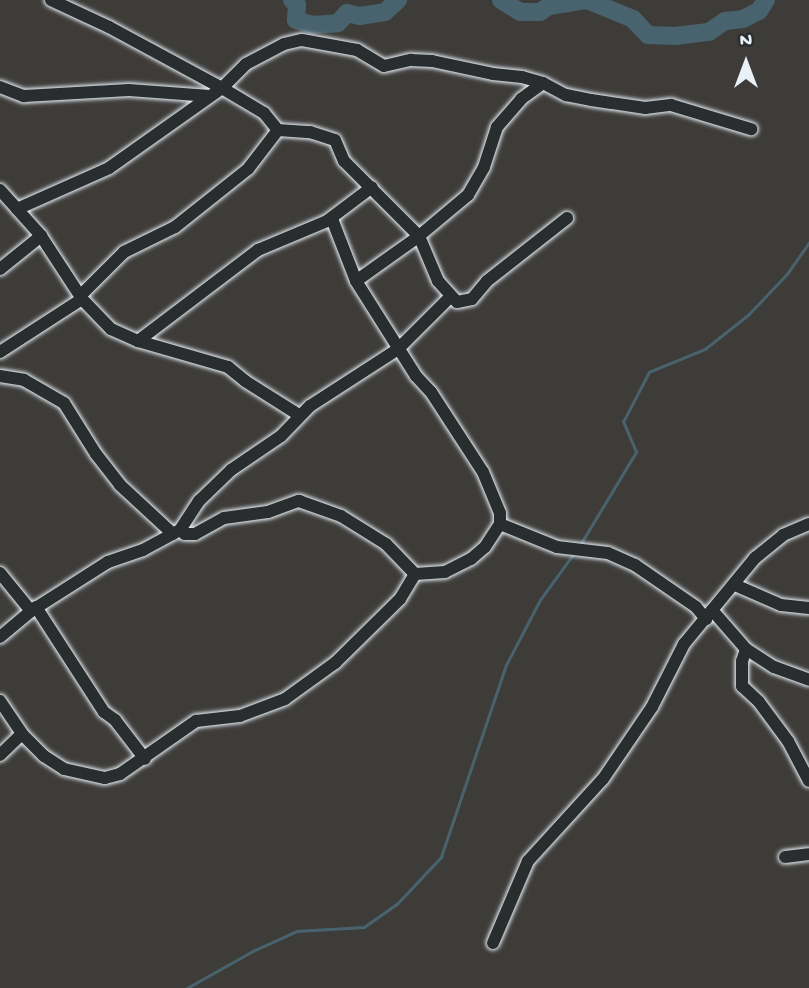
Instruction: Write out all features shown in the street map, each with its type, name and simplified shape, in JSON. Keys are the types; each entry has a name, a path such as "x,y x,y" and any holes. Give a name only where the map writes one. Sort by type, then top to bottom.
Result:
{"street":[{"path":"51,0 109,27 222,88 264,113 278,130 310,132 335,140 344,161 419,236 438,281 450,297 464,303 472,299 486,281 567,218"},
{"path":"18,209 109,168 222,88 246,64 284,44 302,40 357,50 384,66 411,60 432,61 543,83 566,94 591,100 645,108 671,105 751,129"},
{"path":"356,281 419,236 468,195 484,167 497,127 521,99 543,83"},
{"path":"0,87 23,96 130,90 210,96"},
{"path":"0,352 81,298 124,252 175,227 248,169 278,130"},
{"path":"138,341 258,250 332,219 372,187"},
{"path":"0,190 41,236 81,298 111,330 138,341 228,366 299,415"},
{"path":"332,219 356,281 398,349 447,415 483,472 500,513 500,524 485,547 471,559 445,572 415,575"},
{"path":"0,269 41,236"},
{"path":"0,637 33,609 108,562 143,550 176,532 199,501 231,470 281,436 299,415 398,349 450,297"},
{"path":"0,376 24,380 64,403 96,454 120,485 176,532 195,534 224,518 268,512 299,501 341,516 386,544 415,575"},
{"path":"500,524 557,547 608,553 635,565 709,615 746,649 774,667 809,680"},
{"path":"493,943 528,861 603,779 652,707 684,644 755,558 783,535 809,524"},
{"path":"0,573 33,609 104,712 115,720 145,760"},
{"path":"0,701 22,734 44,756 64,769 105,778 120,775 196,722 240,716 285,699 335,663 400,598 415,575"},
{"path":"734,585 781,605 809,608"},
{"path":"746,649 741,661 743,686 759,702 788,741 808,776"},
{"path":"0,755 22,734"},
{"path":"785,857 809,854"}],"waterway":[{"path":"292,0 297,5 296,20 312,25 338,23 347,13 360,16 385,12 398,0"},
{"path":"501,0 520,12 540,12 549,6 586,0"},
{"path":"587,0 633,19 648,35 675,36 709,32 725,21 743,19 759,11 766,0"},
{"path":"580,545 636,452 623,422 649,372 705,349 748,315 787,274 809,242"},
{"path":"187,988 253,951 297,931 364,927 396,905 441,857 506,665 540,600 574,553"}]}
